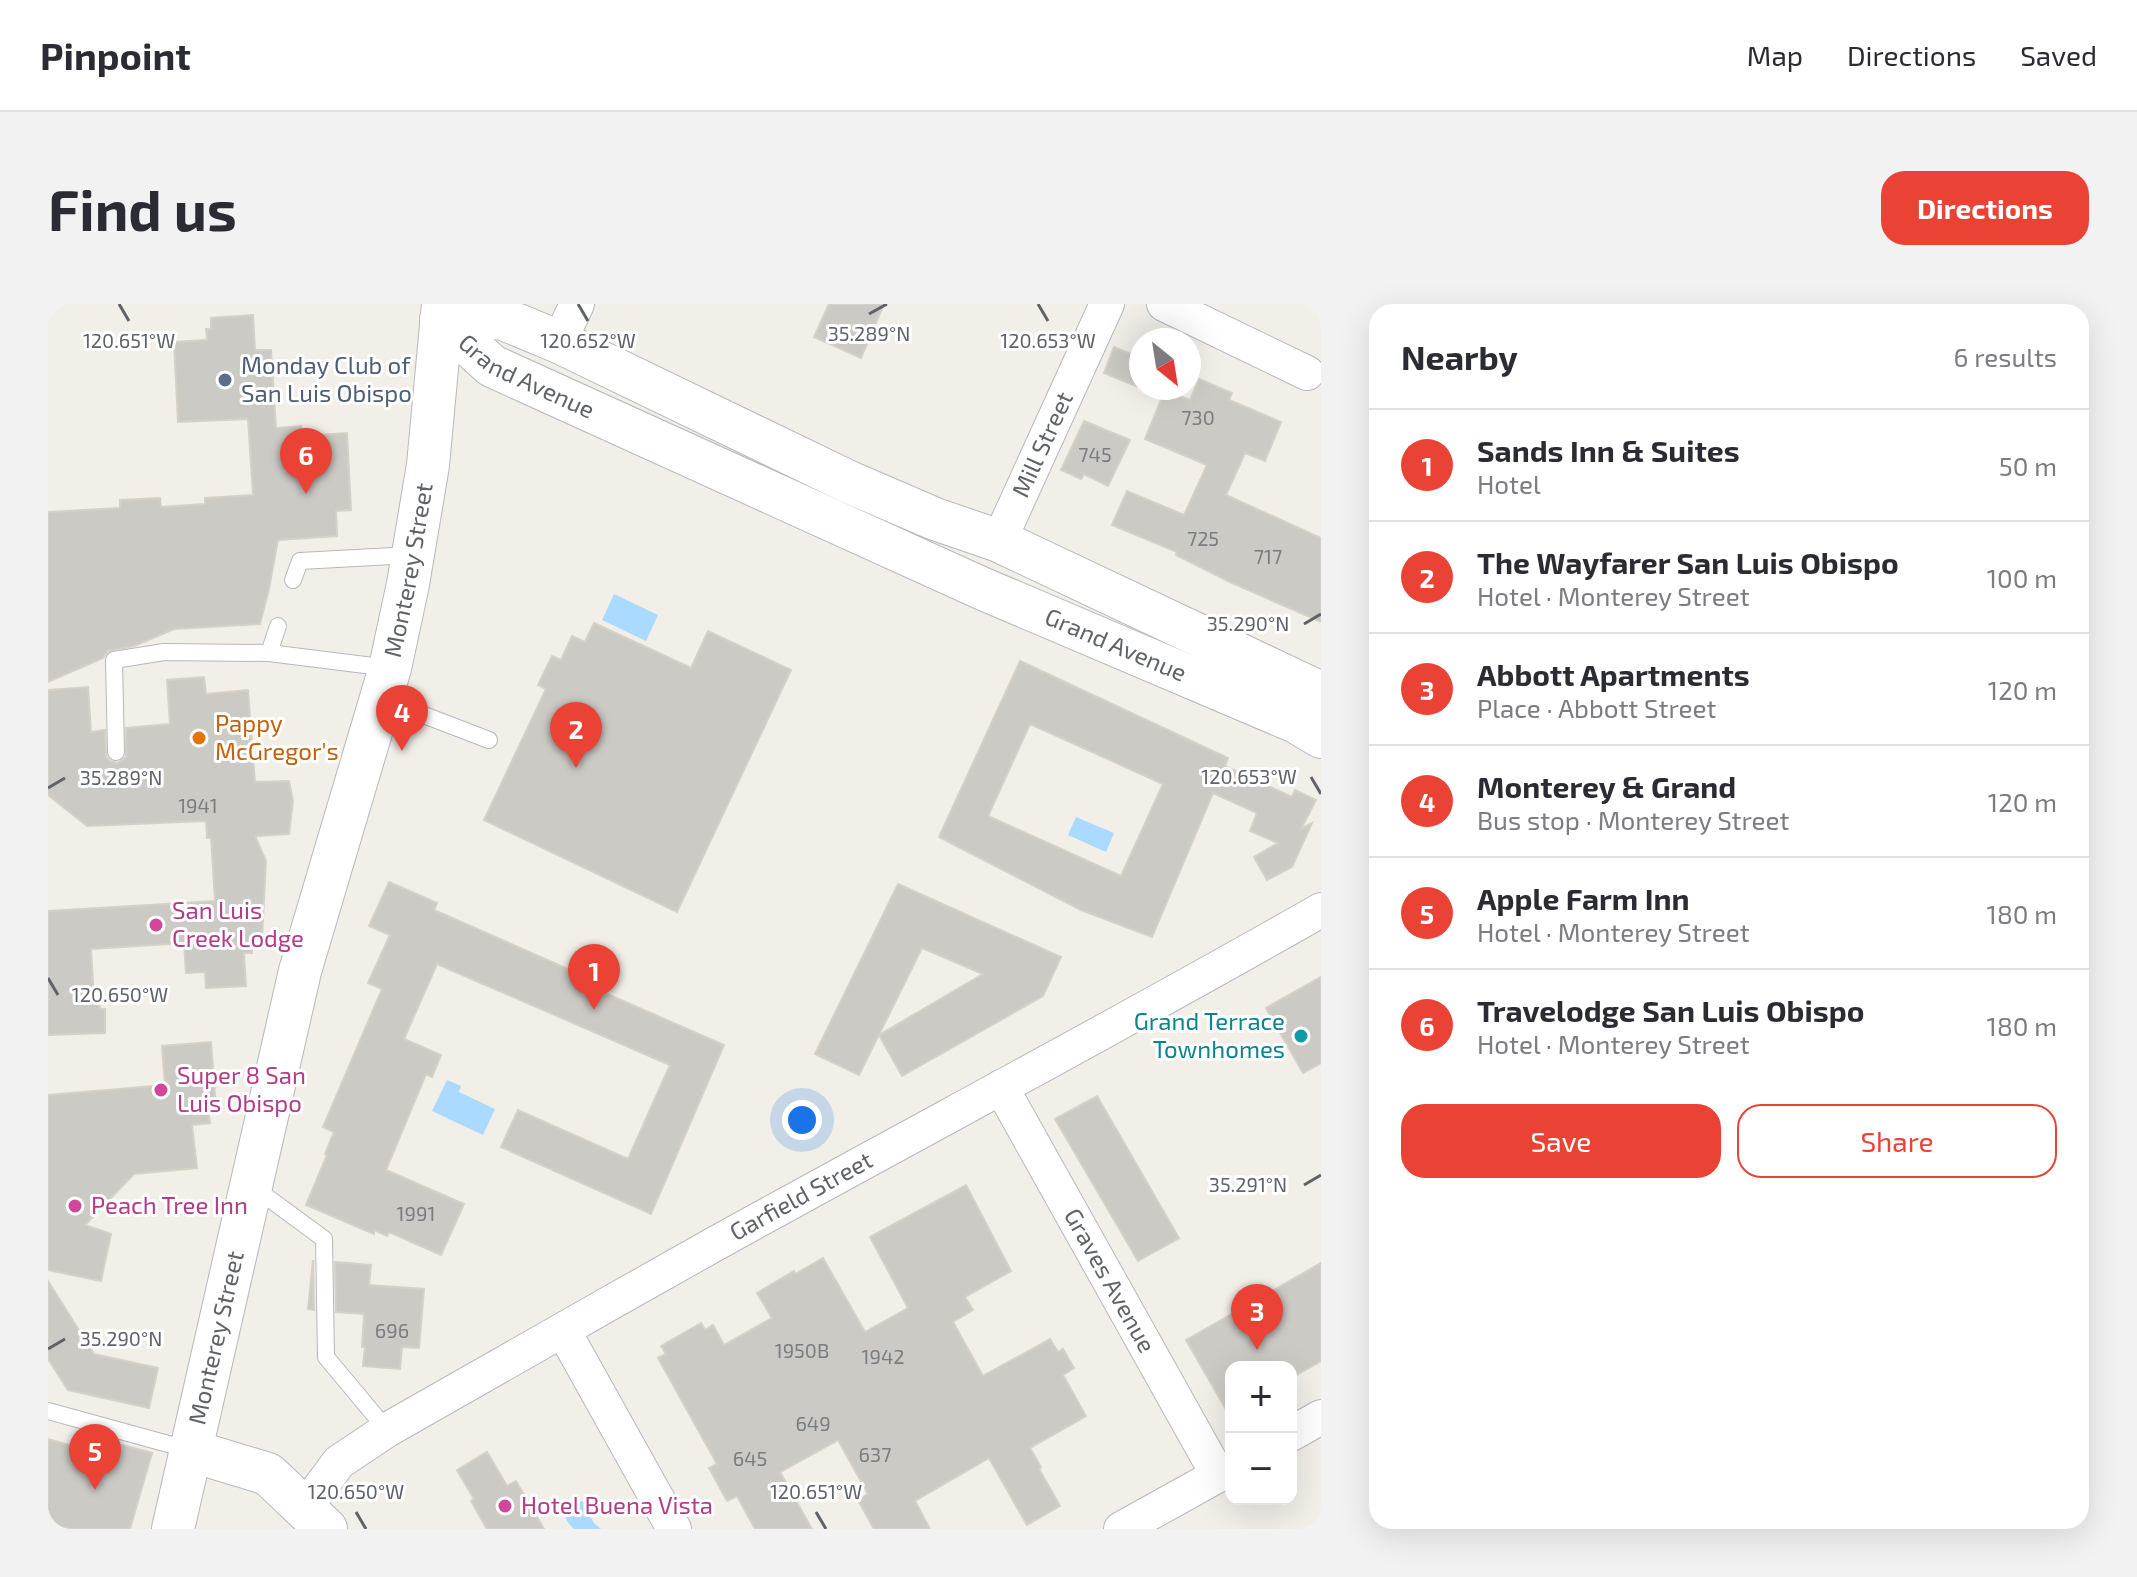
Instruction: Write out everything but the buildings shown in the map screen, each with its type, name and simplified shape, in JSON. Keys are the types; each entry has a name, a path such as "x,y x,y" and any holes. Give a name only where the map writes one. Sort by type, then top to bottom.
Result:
{"street":[{"path":"559,342 577,304"},
{"name":"Mill Street","path":"999,541 1107,304"},
{"path":"1164,304 1307,373"},
{"name":"Grand Avenue","path":"442,312 501,318 559,342 900,506 999,541 1321,693"},
{"name":"Grand Avenue","path":"442,312 492,366 981,588 1296,722 1321,737"},
{"name":"Monterey Street","path":"173,1529 300,971 386,683 428,465 442,312"},
{"path":"981,588 999,541"},
{"name":"Garfield Street","path":"315,1519 339,1462 387,1430 1001,1087 1123,1023 1321,910"},
{"name":"Graves Avenue","path":"1001,1087 1225,1471"},
{"path":"563,1330 674,1529"},
{"path":"1293,1433 1321,1417"},
{"path":"192,1451 268,1474 315,1519"},
{"path":"1121,1529 1225,1471"}],"lane":[{"path":"293,580 300,561 413,555"},
{"path":"269,653 278,626"},
{"path":"116,752 114,660 164,652 269,653 386,683 489,740"},
{"path":"251,1185 324,1239 326,1357 387,1430"},
{"path":"48,1411 192,1451"}],"water":[{"path":"614,594 658,615 646,641 602,620"},
{"path":"1076,817 1114,833 1106,852 1068,835"},
{"path":"447,1080 461,1086 459,1092 495,1109 483,1135 432,1111"},
{"path":"582,1501 591,1504 590,1516 601,1529 574,1529 568,1522 565,1507"}],"place":[{"name":"Monday Club of San Luis Obispo","path":"225,380"},
{"name":"Travelodge San Luis Obispo","path":"306,494"},
{"name":"Pappy McGregor's","path":"199,738"},
{"name":"Monterey & Grand","path":"402,751"},
{"name":"The Wayfarer San Luis Obispo","path":"576,768"},
{"name":"San Luis Creek Lodge","path":"156,925"},
{"name":"Sands Inn & Suites","path":"594,1010"},
{"name":"Grand Terrace Townhomes","path":"1301,1036"},
{"name":"Super 8 San Luis Obispo","path":"161,1090"},
{"name":"Peach Tree Inn","path":"75,1206"},
{"name":"Abbott Apartments","path":"1257,1350"},
{"name":"Apple Farm Inn","path":"95,1490"},
{"name":"Hotel Buena Vista","path":"505,1506"}]}
